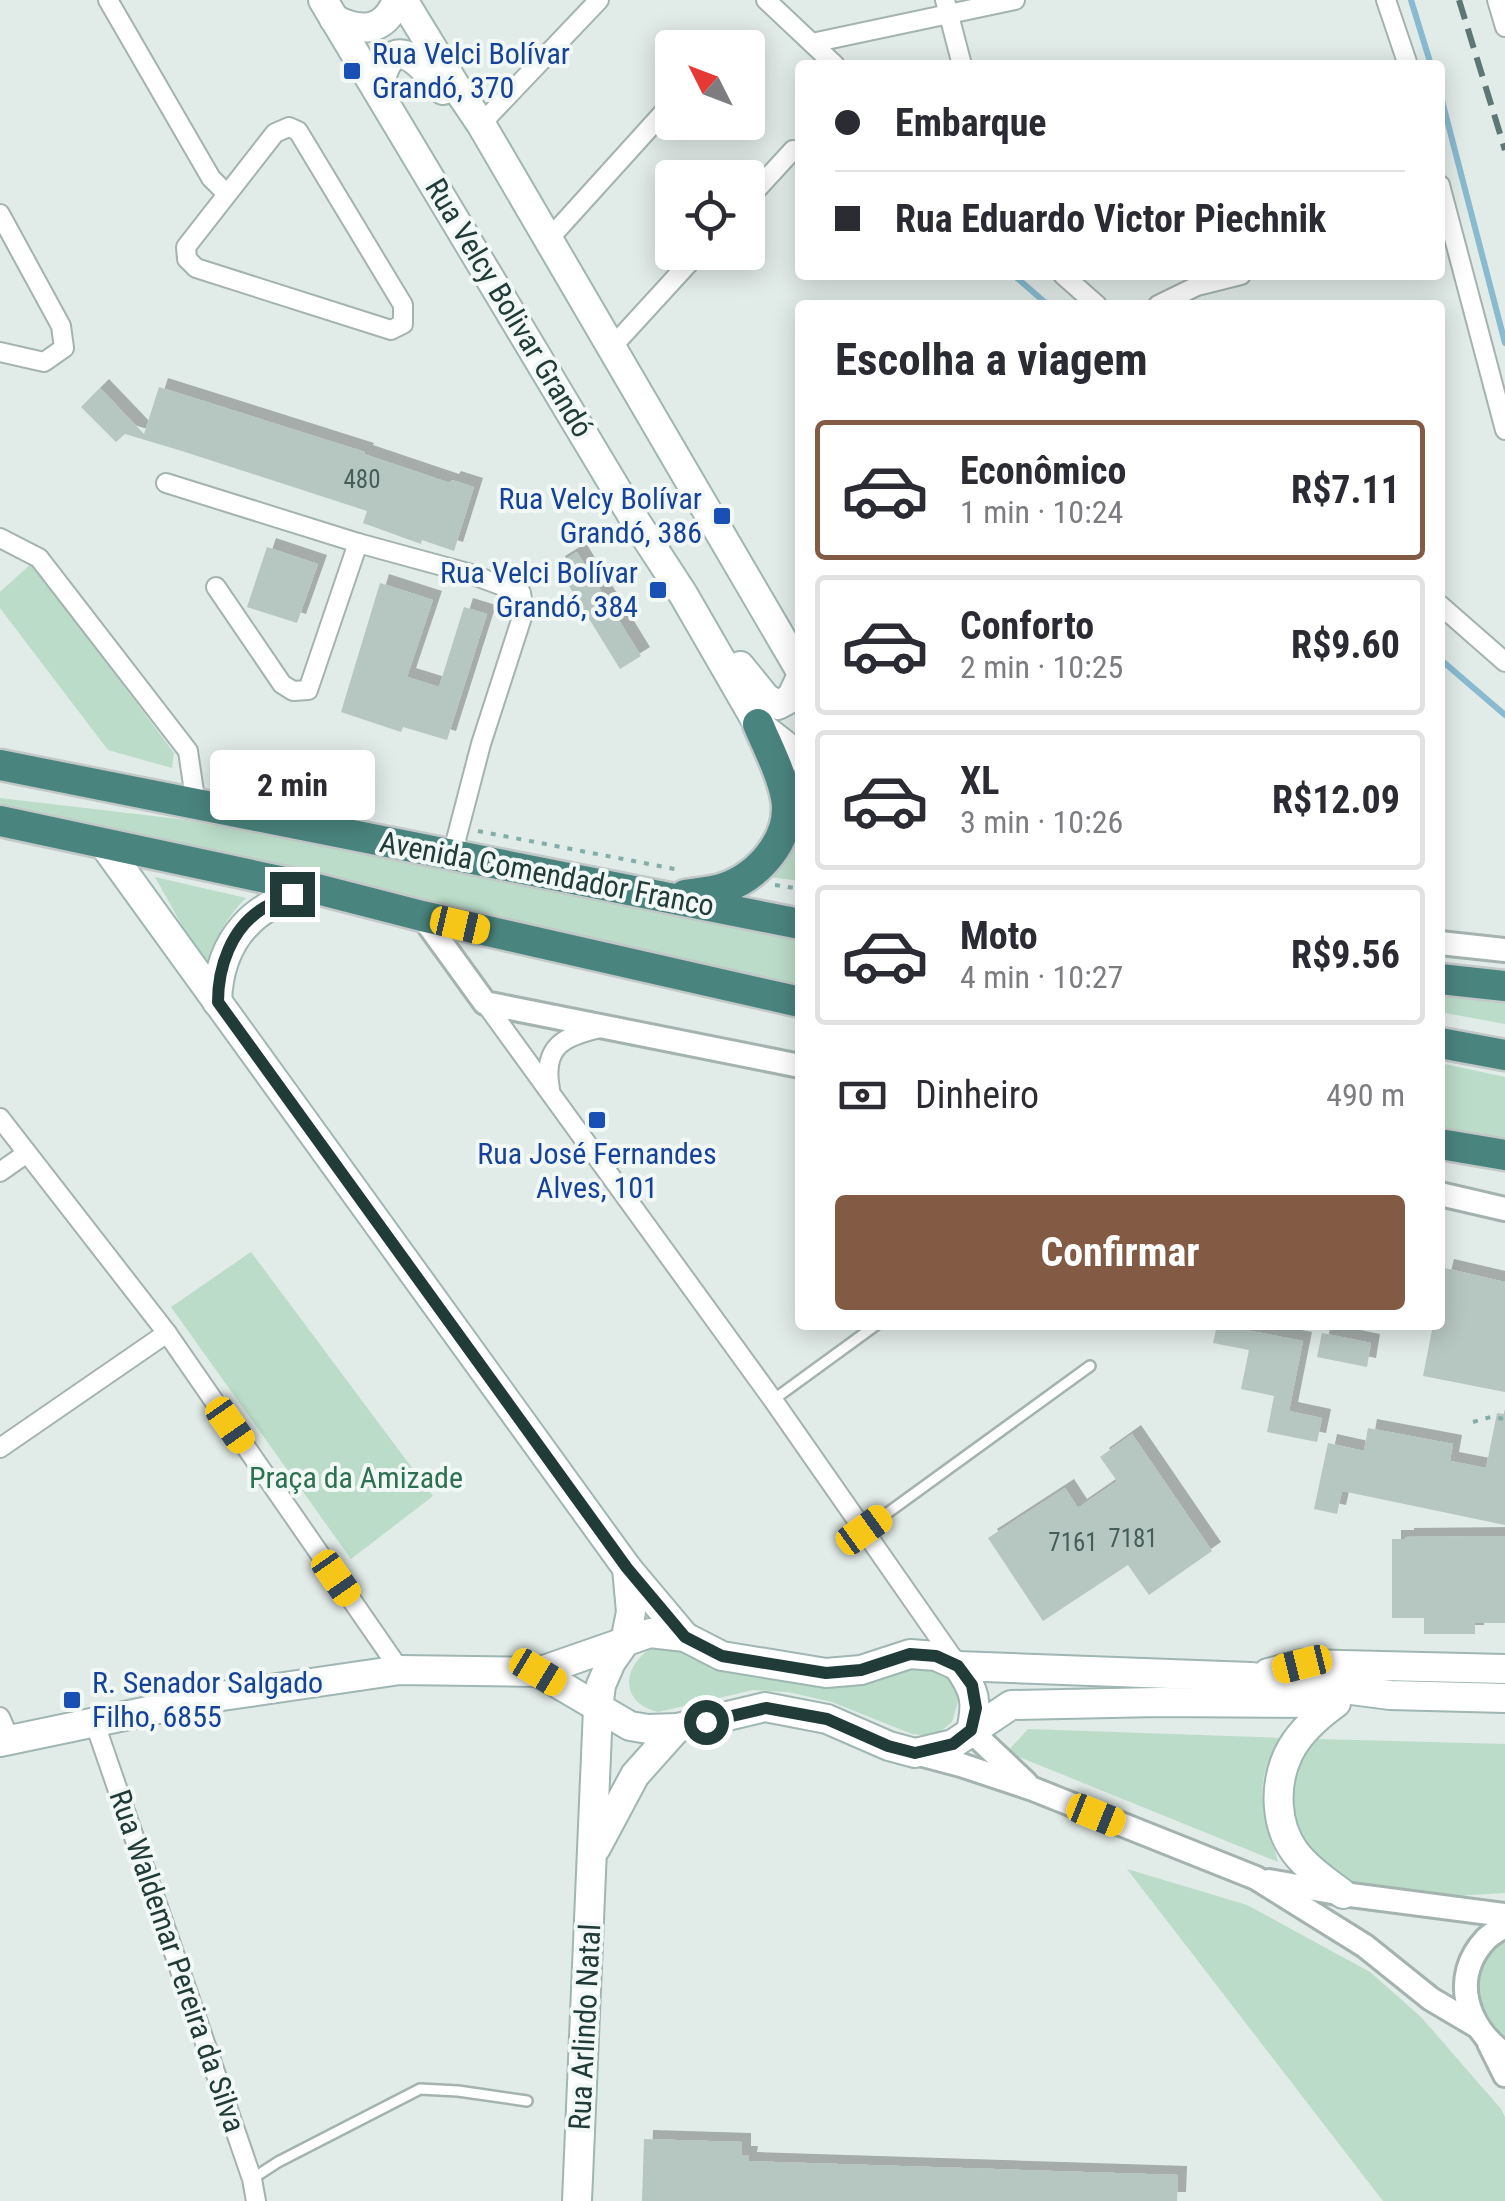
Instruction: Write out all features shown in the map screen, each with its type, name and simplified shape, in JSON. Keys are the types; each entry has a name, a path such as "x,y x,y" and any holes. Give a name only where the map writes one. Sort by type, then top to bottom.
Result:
{"highway":[{"path":"668,898 722,889 750,875 777,844 787,803 758,724"},
{"name":"Avenida Comendador Franco","path":"0,765 795,923"},
{"name":"Avenida Comendador Franco","path":"0,820 795,1001"},
{"path":"1445,979 1505,986"},
{"path":"1445,1044 1505,1055"},
{"path":"1445,1145 1505,1155"}],"main road":[{"path":"329,10 354,29 375,26 392,13 400,0 481,124 792,644"},
{"name":"Rua Velcy Bolivar Grandó","path":"329,10 636,522 684,594 758,724 795,754"},
{"path":"379,90 386,63 398,54 406,55 423,65 458,108 481,124"},
{"path":"684,594 772,703 778,705 791,698 795,689"},
{"path":"102,842 627,1568 685,1637"},
{"path":"218,1002 223,962 242,928 262,908 292,894 317,890"},
{"path":"625,1642 632,1612 627,1568"},
{"path":"3,1733 400,1670 538,1672 650,1633 685,1637 722,1656 826,1673 861,1670 910,1654 936,1656 958,1666 1251,1678 1390,1695 1505,1698"},
{"name":"Rua Arlindo Natal","path":"578,2201 598,1709 606,1673 625,1642"},
{"path":"1251,1678 1302,1664 1505,1669"},
{"path":"958,1666 972,1685 976,1708 971,1730"},
{"path":"538,1672 630,1726 677,1728 766,1708 827,1719 888,1746 915,1753 953,1744 1011,1705 1336,1703 1390,1695"},
{"path":"1336,1703 1314,1720 1288,1754 1277,1793 1282,1827 1293,1850 1343,1894"},
{"name":"Rua Arlindo Natal","path":"593,1853 635,1775 677,1728"}],"street":[{"path":"108,0 211,178 226,194"},
{"path":"481,124 599,0"},
{"path":"766,0 830,60"},
{"path":"812,43 946,7 1015,0"},
{"path":"1386,0 1406,60"},
{"path":"1497,0 1505,27"},
{"path":"946,7 961,60"},
{"path":"548,240 655,121"},
{"path":"288,127 298,131 403,306 404,324 391,330 196,268 186,259 186,246 226,194 274,134 288,127"},
{"path":"765,180 793,150"},
{"path":"0,214 61,326 64,348 44,362 0,352"},
{"path":"1445,224 1505,430"},
{"path":"612,347 682,270"},
{"path":"1069,280 1091,300"},
{"path":"1169,300 1221,280"},
{"path":"166,483 521,593 524,611 481,744 452,855"},
{"path":"0,538 38,558 188,751 196,804"},
{"path":"216,587 282,684 293,691 308,690 358,543"},
{"path":"1445,609 1505,662"},
{"path":"422,916 773,1400 958,1666"},
{"path":"1445,944 1505,950"},
{"path":"485,1003 795,1065"},
{"path":"551,1094 547,1072 550,1058 561,1042 604,1027"},
{"path":"0,1118 166,1333 400,1670"},
{"path":"0,1172 27,1153"},
{"path":"1445,1195 1505,1208"},
{"path":"0,1448 166,1333"},
{"name":"Rua Waldemar Pereira da Silva","path":"94,1721 252,2179 256,2201"},
{"path":"971,1730 1033,1789"},
{"path":"915,1753 1033,1789 1256,1878 1365,1946 1490,2040"},
{"path":"1256,1878 1343,1894 1505,1915"},
{"path":"1505,1925 1486,1939 1473,1958 1467,1980 1468,2003 1505,2075"}],"lane":[{"path":"773,1400 869,1330"},
{"path":"864,1530 1090,1366"},
{"path":"252,2179 420,2089 527,2102"}],"path":[{"path":"1473,1422 1491,1417 1505,1420"}],"green space":[{"path":"32,563 174,753 172,768 108,750 0,608 0,592"},
{"path":"795,766 795,880 762,876 789,767"},
{"path":"0,798 187,820 795,936 795,989 431,902 0,808"},
{"path":"155,877 246,898 221,932 208,972"},
{"path":"1445,990 1505,996 1505,1024 1445,1013"},
{"path":"1445,1064 1505,1077 1505,1142 1445,1132"},
{"name":"Praça da Amizade","path":"251,1252 433,1496 351,1559 171,1307"},
{"path":"659,1644 869,1680 933,1666 951,1676 958,1701 952,1722 930,1736 912,1734 832,1702 788,1692 753,1690 658,1712 635,1699 629,1680 638,1660"},
{"path":"1028,1729 1283,1738 1270,1758 1263,1784 1264,1810 1278,1862 1007,1752"},
{"path":"1318,1739 1505,1744 1505,1893 1438,1897 1351,1884 1315,1860 1295,1824 1291,1794 1298,1764"},
{"path":"1127,1869 1247,1905 1370,1972 1421,2017 1501,2109 1505,2117 1505,2201 1383,2201"},
{"path":"1505,1936 1505,2042 1479,2007 1475,1992 1481,1964"}],"building":[{"path":"159,387 450,483 452,480 474,487 454,551 422,540 421,544 363,523 367,511 182,451 125,434 116,442 81,407 100,388 144,434"},
{"path":"267,547 318,564 297,623 247,607"},
{"path":"577,552 641,656 620,669 556,565"},
{"path":"380,583 433,600 407,677 439,687 464,607 487,614 447,740 403,727 401,732 341,712"},
{"path":"1445,1268 1505,1282 1505,1392 1423,1376 1432,1330 1445,1330"},
{"path":"1216,1330 1246,1330 1303,1341 1289,1411 1322,1418 1317,1442 1267,1432 1274,1396 1241,1389 1249,1350 1213,1343"},
{"path":"1322,1333 1371,1343 1367,1367 1317,1357"},
{"path":"1497,1413 1505,1414 1505,1525 1342,1491 1337,1514 1314,1509 1328,1443 1364,1451 1368,1428 1453,1444 1450,1461 1486,1468"},
{"path":"1132,1434 1212,1551 1149,1595 1128,1565 1043,1621 988,1538 1065,1488 1078,1508 1117,1481 1100,1457"},
{"path":"1505,1536 1505,1623 1475,1623 1475,1634 1424,1634 1424,1618 1392,1618 1392,1539"},
{"path":"644,2139 742,2142 742,2155 749,2155 748,2161 1178,2175 1177,2201 642,2201"}],"waterway":[{"path":"1411,0 1429,60"},
{"path":"1445,112 1505,343"},
{"path":"1019,280 1042,300"},
{"path":"1445,663 1505,715"}],"railway":[{"path":"1459,0 1505,150"}],"place":[{"name":"Rua Velci Bolívar Grandó, 370","path":"352,71"},
{"name":"Rua Velcy Bolívar Grandó, 386","path":"722,516"},
{"name":"Rua Velci Bolívar Grandó, 384","path":"658,590"},
{"name":"Rua José Fernandes Alves, 101","path":"597,1120"},
{"name":"R. Senador Salgado Filho, 6855","path":"72,1700"}],"route":[{"path":"292,894 262,908 235,938 223,962 218,1002 646,1591 685,1637 722,1656 826,1673 861,1670 910,1654 936,1656 958,1666 972,1685 976,1708 971,1730 953,1744 915,1753 888,1746 827,1719 766,1708 706,1722"}]}
